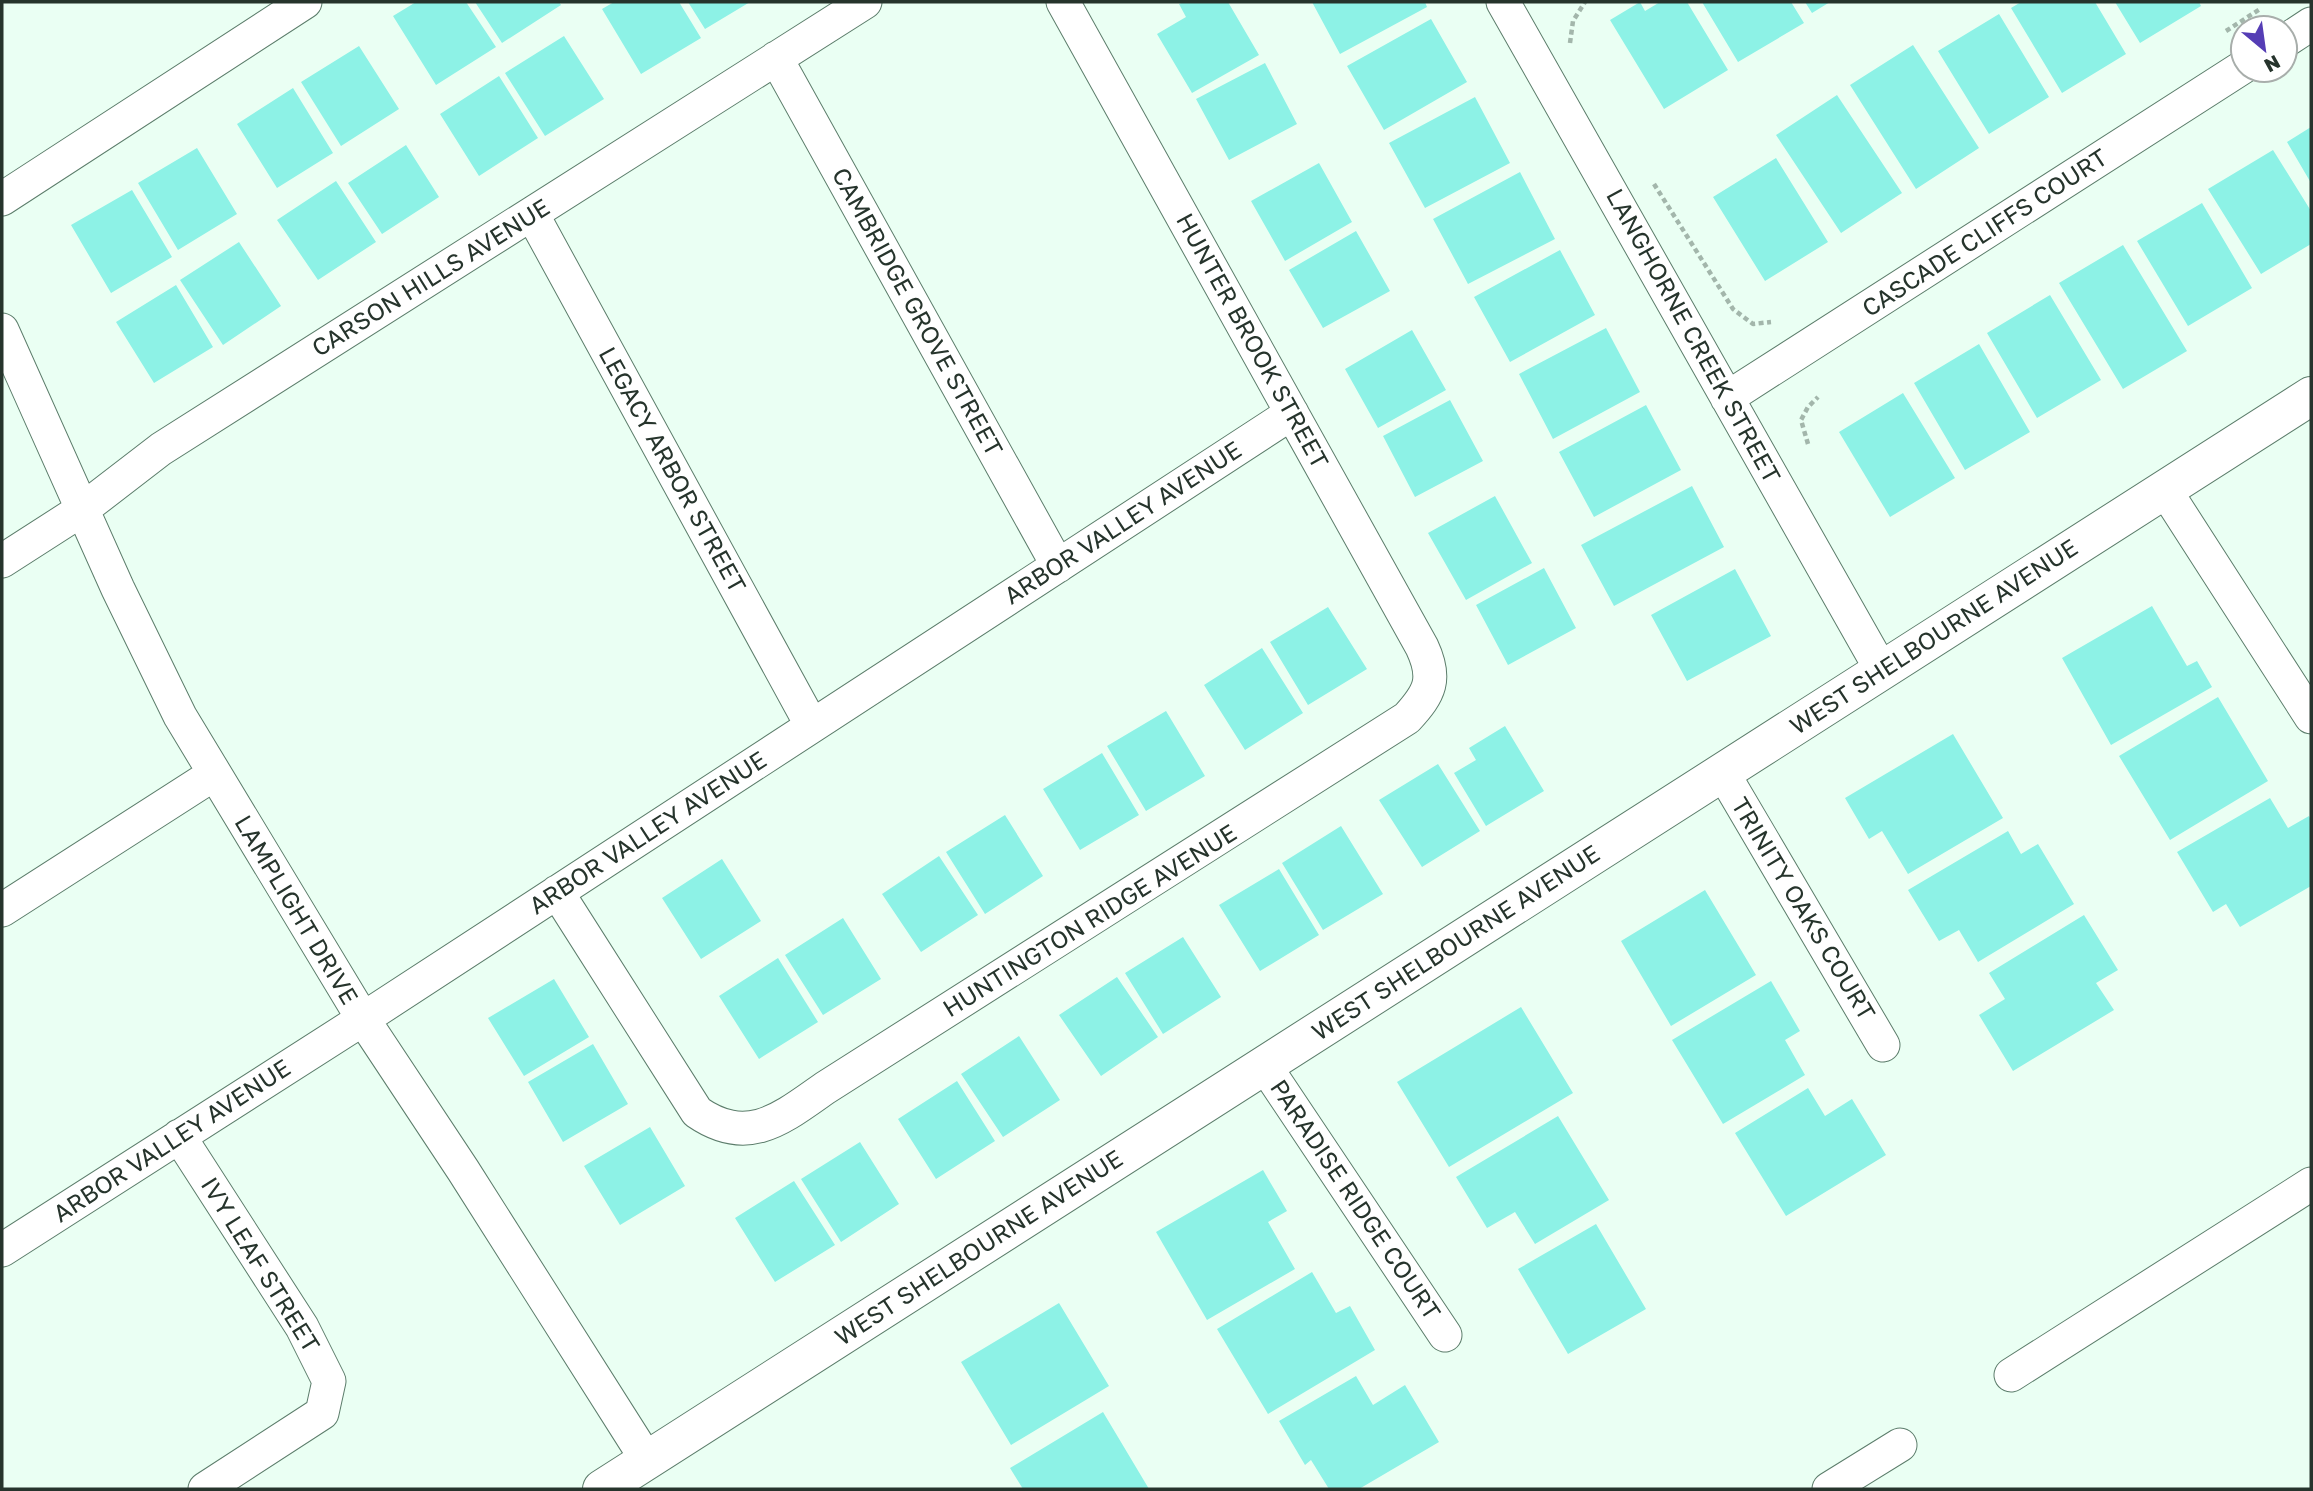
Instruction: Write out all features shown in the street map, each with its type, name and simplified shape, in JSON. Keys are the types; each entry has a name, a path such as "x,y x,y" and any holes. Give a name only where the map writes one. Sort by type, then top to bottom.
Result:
{"street":[{"path":"2,199 306,2"},
{"name":"CARSON HILLS AVENUE","path":"2,561 83,509 161,449 865,2"},
{"name":"HUNTER BROOK STREET","path":"1063,2 1422,647 1430,665 1430,683"},
{"name":"LANGHORNE CREEK STREET","path":"1503,2 1882,671"},
{"name":"CAMBRIDGE GROVE STREET","path":"776,58 1058,566"},
{"name":"CASCADE CLIFFS COURT","path":"1727,398 2229,76"},
{"name":"LEGACY ARBOR STREET","path":"532,214 812,726"},
{"name":"LAMPLIGHT DRIVE","path":"2,330 118,589 180,716 363,1019 463,1170 647,1460"},
{"name":"WEST SHELBOURNE AVENUE","path":"602,1489 2311,396"},
{"name":"ARBOR VALLEY AVENUE","path":"2,1250 363,1019 1292,413"},
{"path":"2165,489 2311,717"},
{"name":"HUNTINGTON RIDGE AVENUE","path":"557,892 697,1112 714,1123 730,1128 748,1129 786,1116 825,1088 1407,718 1424,700 1430,683"},
{"name":"TRINITY OAKS COURT","path":"1723,773 1883,1045"},
{"path":"2,911 215,774"},
{"name":"PARADISE RIDGE COURT","path":"1265,1066 1445,1335"},
{"name":"IVY LEAF STREET","path":"179,1136 302,1327 329,1381 322,1413 205,1489"},
{"path":"2011,1375 2311,1184"},
{"path":"1829,1489 1900,1445"}],"path":[{"path":"1569,49 1573,20 1585,2"},
{"path":"2225,32 2271,2"},
{"path":"1651,179 1733,309 1753,324 1775,321"},
{"path":"1808,444 1801,420 1818,397"}],"building":[{"path":"416,2 466,2 496,47 436,85 393,16"},
{"path":"475,2 559,2 561,5 502,43"},
{"path":"614,2 679,2 701,38 641,74 602,9"},
{"path":"688,2 750,2 705,29"},
{"path":"1228,2 1259,55 1192,93 1157,34 1186,17 1179,4"},
{"path":"1312,2 1425,2 1427,7 1340,54"},
{"path":"1640,2 1645,11 1660,2 1687,2 1728,70 1664,109 1610,20"},
{"path":"1702,2 1791,2 1804,23 1738,62"},
{"path":"1805,2 1830,2 1812,13"},
{"path":"2021,2 2095,2 2126,54 2062,93 2011,8"},
{"path":"2115,2 2199,2 2201,6 2140,43"},
{"path":"1999,14 2049,97 1989,134 1938,51"},
{"path":"1431,19 1467,82 1384,130 1347,66"},
{"path":"564,36 604,99 545,136 505,73"},
{"path":"1913,45 1979,148 1916,189 1850,85"},
{"path":"359,46 399,109 341,146 301,82"},
{"path":"1265,63 1297,124 1229,160 1196,99"},
{"path":"499,76 538,138 479,176 440,114"},
{"path":"293,88 333,153 277,188 237,124"},
{"path":"1837,95 1902,193 1841,233 1776,135"},
{"path":"1475,97 1510,163 1425,208 1389,143"},
{"path":"2311,127 2311,183 2287,142"},
{"path":"406,145 439,197 382,234 348,183"},
{"path":"197,148 237,214 178,250 138,183"},
{"path":"2273,150 2311,211 2311,244 2261,274 2208,189"},
{"path":"1776,158 1828,242 1765,281 1713,197"},
{"path":"1319,163 1352,222 1285,261 1251,201"},
{"path":"1520,172 1555,239 1468,284 1433,219"},
{"path":"336,181 376,242 318,280 277,220"},
{"path":"132,190 172,257 111,293 71,225"},
{"path":"2202,203 2252,288 2188,326 2137,241"},
{"path":"1356,231 1390,291 1323,328 1289,270"},
{"path":"239,242 281,306 223,345 180,280"},
{"path":"2123,245 2187,351 2123,389 2059,283"},
{"path":"1560,250 1595,315 1510,362 1474,297"},
{"path":"176,285 213,347 154,383 116,322"},
{"path":"2050,295 2101,380 2037,418 1987,333"},
{"path":"1606,328 1640,392 1553,439 1519,374"},
{"path":"1412,330 1446,390 1378,428 1345,369"},
{"path":"1979,344 2030,432 1965,470 1914,383"},
{"path":"1903,393 1955,478 1890,517 1839,432"},
{"path":"1450,400 1483,461 1415,497 1383,436"},
{"path":"1646,405 1681,470 1594,517 1559,452"},
{"path":"1692,486 1724,547 1614,606 1581,545"},
{"path":"1495,496 1532,563 1466,600 1428,533"},
{"path":"1544,568 1576,628 1508,665 1476,605"},
{"path":"1735,569 1771,636 1687,681 1651,615"},
{"path":"2152,606 2187,666 2197,661 2212,687 2111,745 2062,658"},
{"path":"1328,607 1367,669 1308,705 1270,642"},
{"path":"1262,648 1303,713 1245,750 1204,685"},
{"path":"2218,697 2268,781 2170,840 2119,756"},
{"path":"1166,711 1205,776 1146,811 1107,746"},
{"path":"1505,726 1544,791 1486,826 1454,773 1476,760 1469,748"},
{"path":"1953,734 2003,818 1908,874 1882,831 1869,839 1845,798"},
{"path":"1102,753 1139,815 1080,850 1043,789"},
{"path":"1438,764 1480,831 1422,867 1379,800"},
{"path":"2270,798 2288,828 2309,816 2311,820 2311,886 2240,927 2226,904 2213,912 2177,852"},
{"path":"1005,815 1043,876 985,914 946,852"},
{"path":"1341,826 1383,894 1323,930 1282,863"},
{"path":"2008,831 2021,854 2038,844 2074,904 1978,962 1959,930 1939,941 1908,890"},
{"path":"939,856 978,915 921,952 882,894"},
{"path":"722,859 761,921 701,959 662,898"},
{"path":"1279,869 1319,935 1260,971 1219,905"},
{"path":"1705,890 1756,975 1671,1026 1621,941"},
{"path":"2084,915 2118,970 2096,983 2114,1010 2013,1071 1979,1015 2005,999 1989,973"},
{"path":"843,918 881,979 823,1015 785,955"},
{"path":"1183,937 1221,997 1163,1034 1125,973"},
{"path":"778,958 818,1022 759,1059 719,996"},
{"path":"1117,977 1158,1037 1101,1076 1059,1015"},
{"path":"554,979 589,1037 524,1076 488,1018"},
{"path":"1771,981 1800,1031 1785,1040 1805,1075 1723,1124 1672,1040"},
{"path":"1521,1007 1573,1093 1449,1167 1397,1082"},
{"path":"1019,1036 1060,1100 1003,1137 961,1074"},
{"path":"593,1044 628,1104 563,1142 528,1082"},
{"path":"957,1081 995,1141 936,1179 898,1119"},
{"path":"1808,1088 1825,1116 1852,1099 1886,1155 1786,1216 1735,1133"},
{"path":"1558,1116 1609,1200 1535,1244 1515,1212 1487,1228 1456,1177"},
{"path":"650,1127 685,1186 620,1225 584,1166"},
{"path":"860,1142 899,1204 841,1242 801,1179"},
{"path":"1263,1170 1287,1211 1268,1222 1295,1269 1207,1320 1156,1232"},
{"path":"794,1181 835,1245 775,1282 735,1218"},
{"path":"1596,1224 1646,1309 1568,1354 1518,1269"},
{"path":"1312,1272 1336,1313 1350,1306 1375,1350 1268,1414 1217,1329"},
{"path":"1059,1303 1109,1386 1011,1445 961,1362"},
{"path":"1356,1376 1373,1405 1405,1385 1439,1442 1359,1489 1329,1489 1311,1460 1305,1465 1279,1421"},
{"path":"1103,1412 1149,1489 1023,1489 1010,1468"}]}
